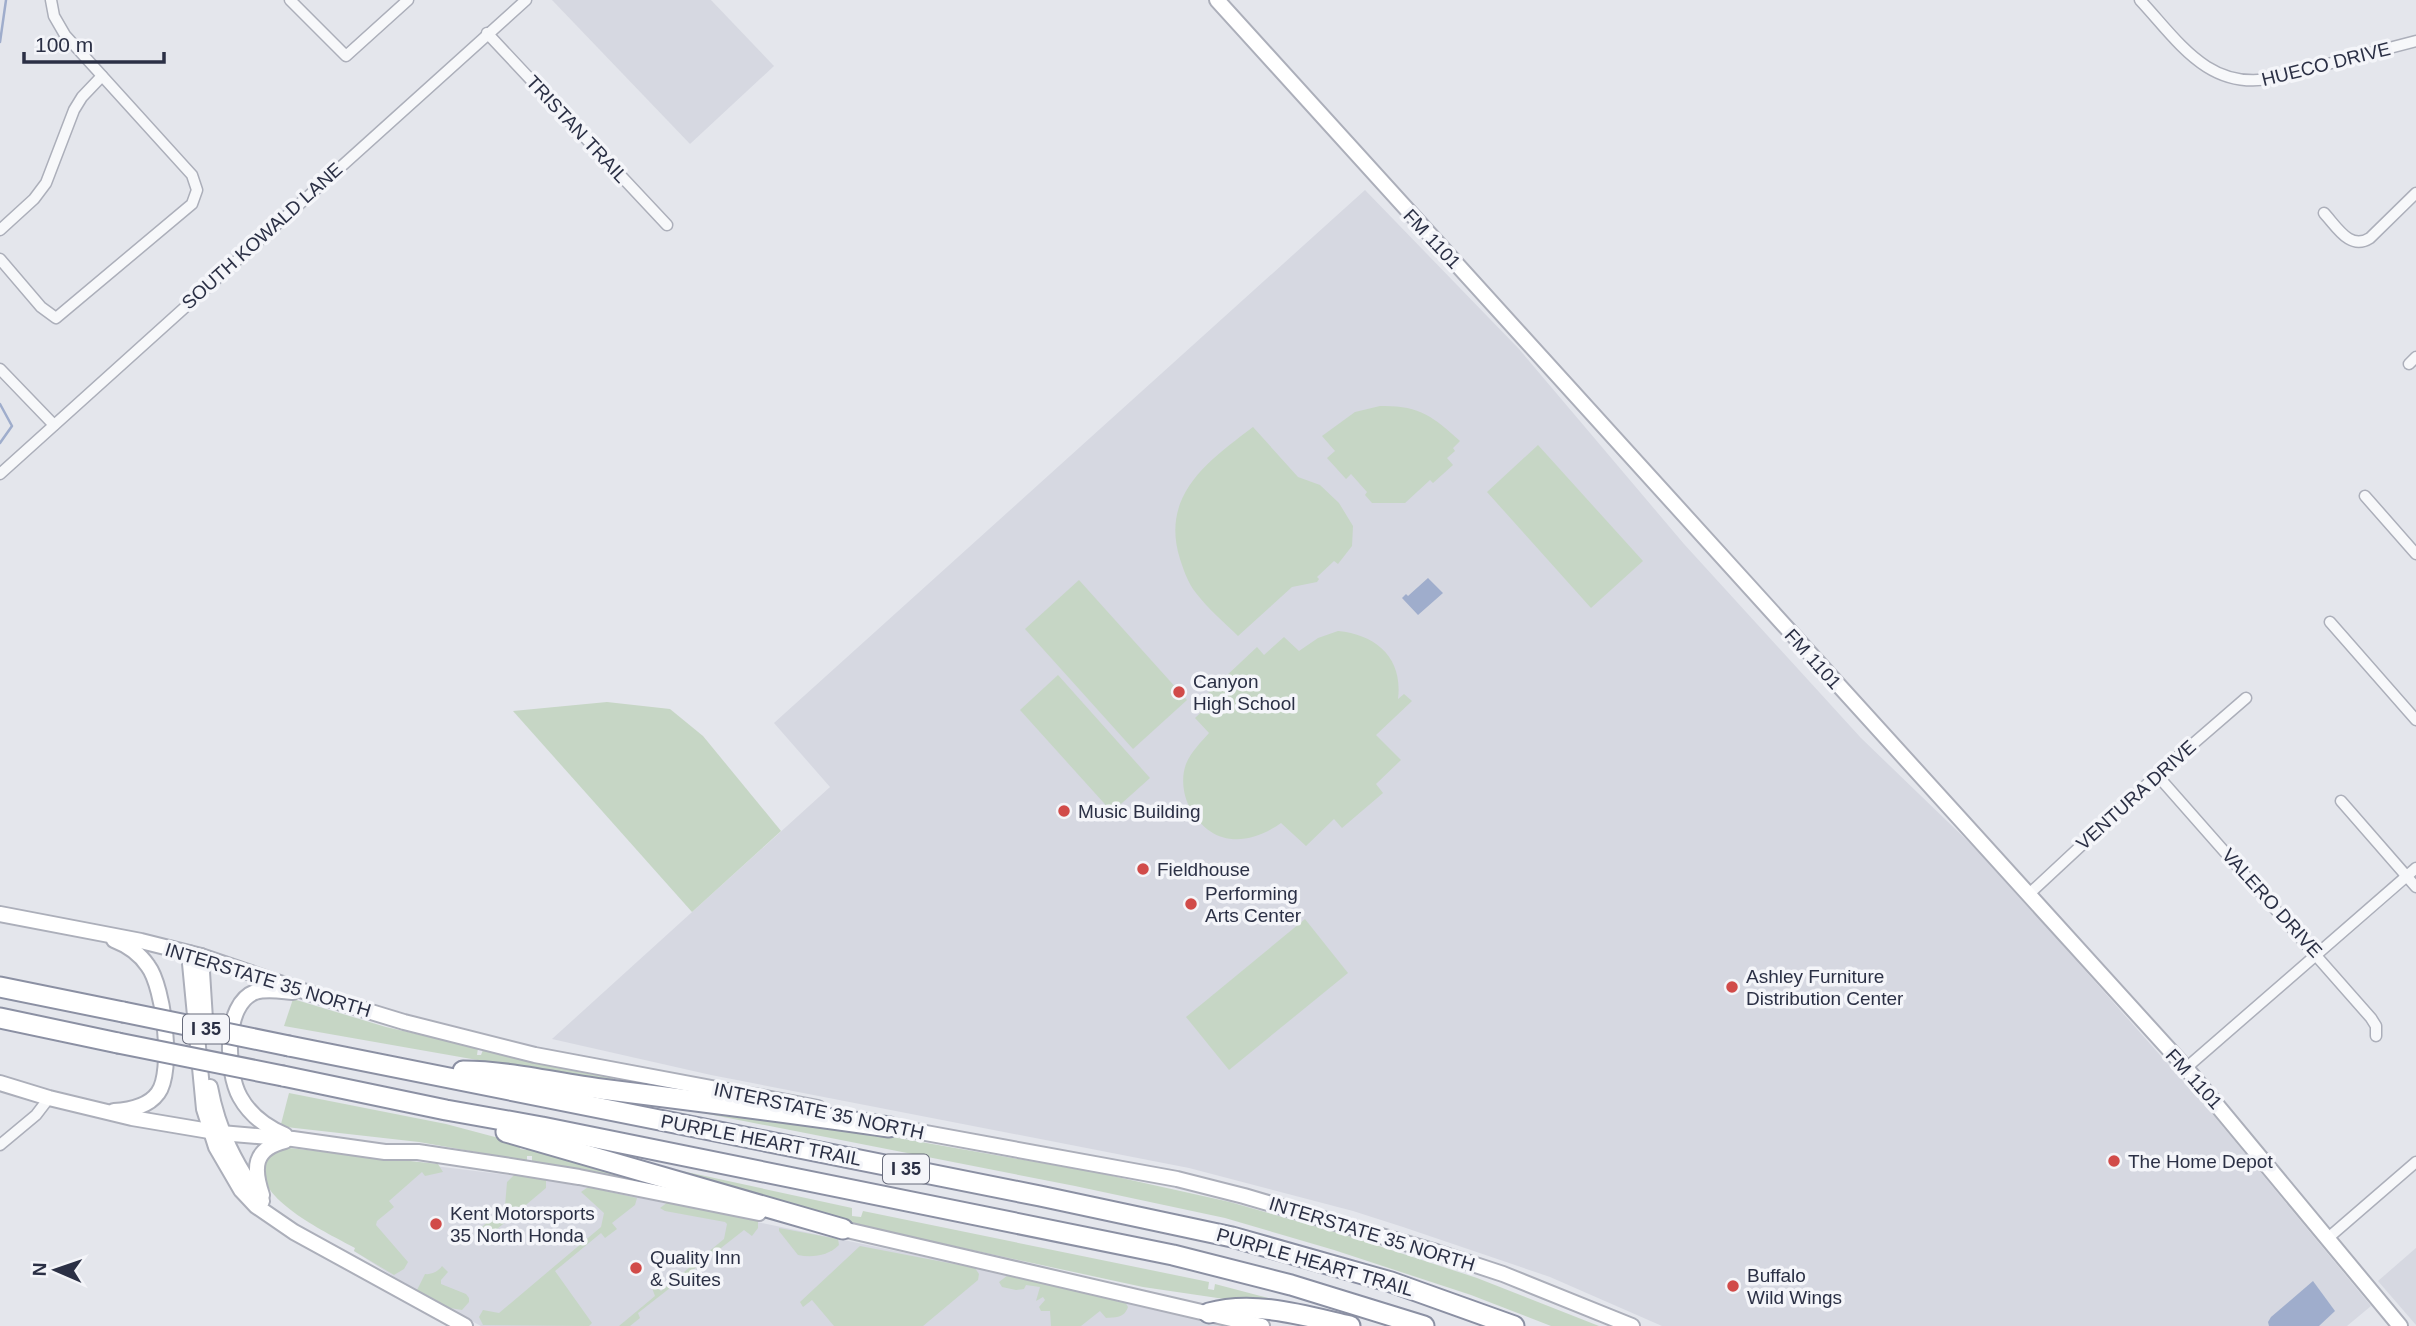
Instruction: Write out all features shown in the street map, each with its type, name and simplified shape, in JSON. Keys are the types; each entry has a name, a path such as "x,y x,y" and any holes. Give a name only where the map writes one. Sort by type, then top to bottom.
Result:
{"highway":[{"name":"PURPLE HEART TRAIL","path":"0,987 1232,1237 1391,1282 1514,1326"},
{"name":"PURPLE HEART TRAIL","path":"0,1018 1173,1255 1291,1285 1424,1326"},
{"path":"423,1072 490,1071 563,1084 889,1127"},
{"path":"446,1110 502,1130 843,1229"},
{"path":"1209,1313 1227,1308 1255,1309 1350,1326"}],"main road":[{"name":"FM 1101","path":"1217,0 2186,1068 2400,1326"},
{"name":"INTERSTATE 35 NORTH","path":"0,914 97,932 195,955 404,1022 535,1055 822,1109 889,1127 1177,1179 1447,1255 1503,1274 1632,1326"},
{"path":"97,932 126,945 148,965 154,975 160,1000 166,1059 163,1084 149,1103 130,1109 101,1111"},
{"path":"195,955 216,1131 222,1159 234,1180 256,1206 266,1209 318,1247 465,1326"},
{"path":"293,1139 258,1120 238,1094 233,1078 230,1042 232,1021 239,1006 247,996 255,992 265,990 312,994"},
{"path":"0,1083 101,1111 216,1131 385,1152 418,1152 566,1175 843,1229 1262,1326"},
{"path":"266,1209 256,1169 260,1157 273,1144 293,1139"}],"street":[{"path":"0,259 41,307 56,318 191,204 197,190 192,175 65,35 54,16 51,0"},
{"path":"290,0 346,56 408,0"},
{"name":"SOUTH KOWALD LANE","path":"0,474 526,0"},
{"name":"HUECO DRIVE","path":"2140,0 2195,59 2217,74 2239,81 2274,79 2414,41"},
{"name":"TRISTAN TRAIL","path":"487,33 667,225"},
{"path":"2414,41 2416,54"},
{"path":"0,230 46,183 74,110 102,76"},
{"path":"2324,213 2350,241 2362,243 2416,193"},
{"path":"0,369 54,425"},
{"path":"2365,496 2416,554"},
{"path":"2330,622 2416,720"},
{"name":"VENTURA DRIVE","path":"2028,895 2157,775 2246,698"},
{"name":"VALERO DRIVE","path":"2157,775 2373,1020 2376,1036"},
{"path":"2341,801 2416,887"},
{"path":"2186,1068 2416,867"},
{"path":"0,1145 36,1115 49,1098"},
{"path":"2328,1238 2416,1162"}],"shaded area":[{"path":"552,0 711,0 774,66 690,144"},
{"path":"1365,190 1519,349 1684,544 1861,738 1976,849 2059,941 2214,1116 2371,1306 2347,1326 1662,1326 1550,1277 1403,1227 1353,1211 1189,1168 711,1075 552,1039 830,787 774,723"},
{"path":"394,1161 548,1180 646,1199 978,1268 1227,1326 481,1326 427,1298 354,1251"},
{"path":"2416,1248 2416,1325 2378,1281"}],"green space":[{"path":"1380,406 1415,410 1433,419 1460,441 1453,448 1455,451 1447,458 1453,465 1433,483 1430,480 1405,503 1372,503 1365,495 1367,492 1351,474 1346,479 1327,458 1335,451 1322,436 1355,412"},
{"path":"1253,427 1298,477 1320,485 1339,503 1353,526 1352,546 1338,564 1334,561 1317,577 1317,582 1292,587 1238,636 1206,604 1188,581 1176,536 1177,516 1182,498 1192,482 1220,453"},
{"path":"1538,445 1643,561 1591,608 1487,492"},
{"path":"1079,580 1187,700 1133,749 1025,629"},
{"path":"1338,631 1365,638 1384,651 1396,672 1398,699 1404,694 1412,701 1376,735 1401,760 1376,784 1383,793 1342,828 1334,819 1306,846 1281,823 1268,831 1242,839 1218,836 1207,829 1189,806 1183,780 1188,760 1209,733 1195,718 1213,701 1207,694 1257,647 1264,655 1284,637 1299,651 1318,638"},
{"path":"1058,675 1150,778 1112,812 1020,710"},
{"path":"607,702 670,709 703,736 781,831 692,912 513,711"},
{"path":"1305,919 1348,973 1229,1070 1186,1017"},
{"path":"293,999 386,1027 478,1048 477,1055 481,1055 483,1050 556,1067 613,1076 613,1084 284,1026"},
{"path":"289,1093 446,1124 521,1144 520,1149 526,1150 528,1146 548,1154 625,1173 624,1179 532,1161 532,1156 527,1156 527,1161 419,1142 286,1127 281,1124"},
{"path":"709,1107 1099,1173 1230,1202 1339,1233 1477,1278 1599,1326 1551,1326 1471,1295 1225,1218 708,1114"},
{"path":"289,1148 438,1164 443,1172 425,1176 422,1172 389,1201 394,1207 377,1221 376,1225 408,1262 404,1269 394,1275 280,1201 263,1175 270,1156"},
{"path":"682,1171 852,1208 852,1216 861,1217 863,1211 1209,1282 1208,1289 1214,1290 1215,1284 1333,1315 1143,1287 852,1224 679,1176"},
{"path":"514,1175 546,1180 546,1188 490,1235 482,1227 505,1206 507,1182"},
{"path":"588,1187 637,1198 635,1205 612,1223 617,1229 605,1238 601,1233 555,1271 592,1323 589,1326 483,1325 479,1317 483,1310 499,1313 601,1227 604,1213 581,1192"},
{"path":"668,1202 758,1221 758,1228 752,1236 744,1230 638,1313 640,1318 630,1326 619,1326 655,1296 652,1288 657,1287 661,1291 724,1239 727,1224 725,1222 660,1208"},
{"path":"779,1228 838,1239 839,1245 820,1255 798,1255"},
{"path":"860,1246 975,1268 979,1274 978,1280 923,1326 834,1326 812,1300 803,1307 800,1302"},
{"path":"442,1266 448,1272 441,1284 466,1294 469,1298 462,1310 450,1308 417,1290 425,1274 435,1272"},
{"path":"1008,1275 1117,1299 1117,1302 1124,1300 1128,1307 1117,1317 1106,1318 1100,1311 1081,1326 1051,1326 1050,1311 1041,1311 1039,1307 1045,1300 1043,1297 1036,1301 1040,1287 1026,1285 1024,1289 1016,1290 1002,1287 999,1282"}],"water":[{"path":"1428,578 1443,593 1418,615 1402,598"},
{"path":"2313,1281 2335,1311 2319,1326 2269,1326 2271,1317"}],"waterway":[{"path":"0,42 6,0"},
{"path":"0,404 12,426 0,443"}],"place":[{"name":"Canyon High School","path":"1179,692"},
{"name":"Music Building","path":"1064,811"},
{"name":"Fieldhouse","path":"1143,869"},
{"name":"Performing Arts Center","path":"1191,904"},
{"name":"Ashley Furniture Distribution Center","path":"1732,987"},
{"name":"The Home Depot","path":"2114,1161"},
{"name":"Kent Motorsports 35 North Honda","path":"436,1224"},
{"name":"Quality Inn & Suites","path":"636,1268"},
{"name":"Buffalo Wild Wings","path":"1733,1286"}]}
